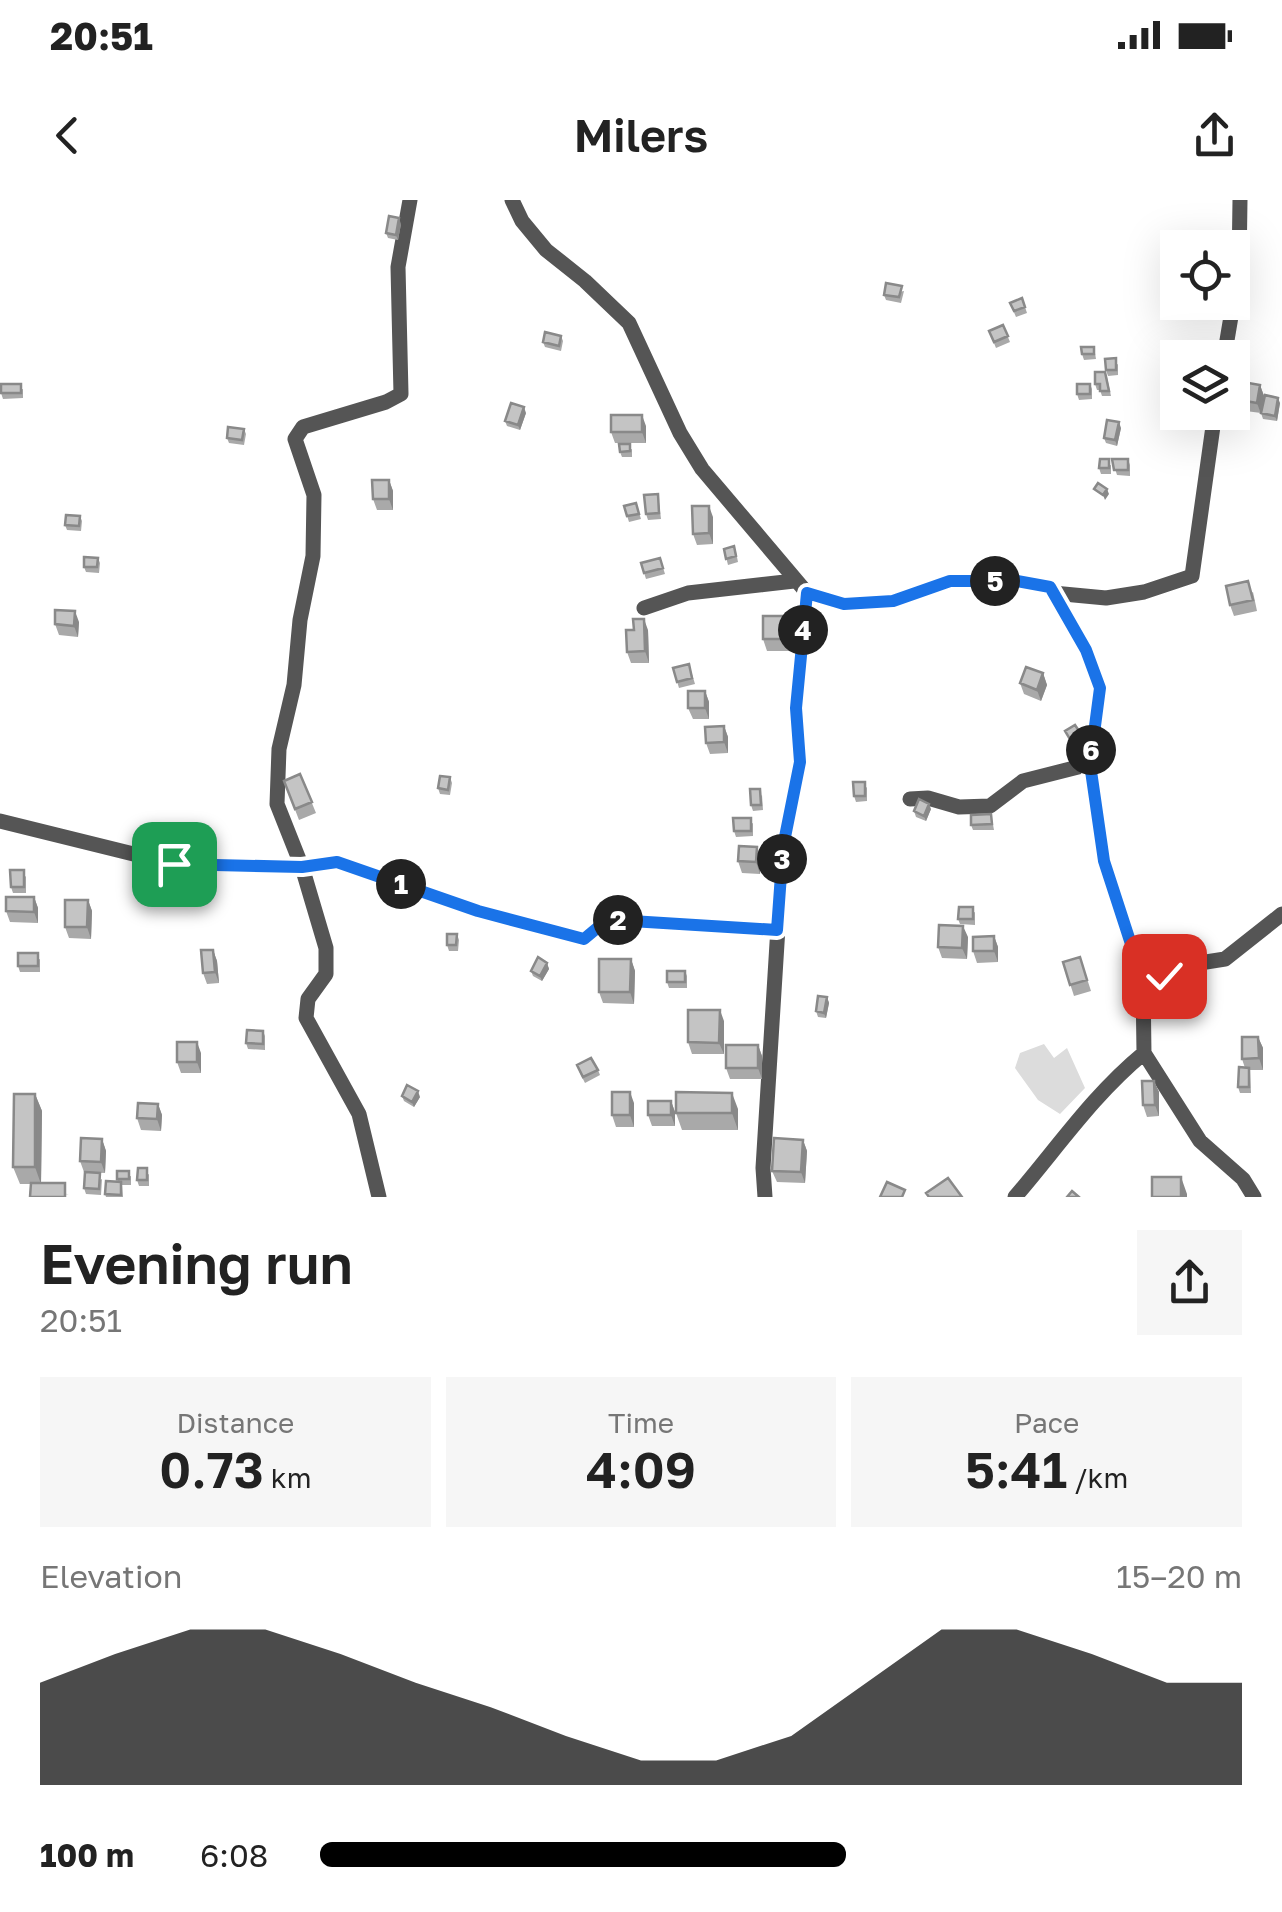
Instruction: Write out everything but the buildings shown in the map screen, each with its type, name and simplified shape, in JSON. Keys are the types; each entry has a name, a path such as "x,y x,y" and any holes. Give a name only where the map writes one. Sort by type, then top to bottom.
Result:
{"street":[{"path":"379,1197 359,1114 306,1018 308,1000 326,974 326,948 278,804 279,749 294,685 300,620 313,556 314,494 296,439 302,426 386,402 400,394 398,267 410,200"},
{"path":"512,200 522,221 546,250 585,280 629,323 680,433 702,469 801,587 796,708 800,762 783,847 763,1168 765,1197"},
{"path":"1227,340 1239,269 1240,200"},
{"path":"1053,592 1106,598 1144,592 1192,576 1212,430"},
{"path":"644,608 688,593 801,587 844,604 893,601 950,581 1017,581 1050,587 1086,650 1100,688 1090,764 1104,861 1143,981 1144,1053 1200,1142 1243,1179 1254,1197"},
{"path":"910,799 928,798 959,807 990,806 1022,780 1090,764"},
{"path":"0,820 174,864 352,865 478,911 584,939 602,924 615,920 777,930"},
{"path":"1143,1002 1164,976 1187,966 1225,958 1282,914"},
{"path":"1015,1197 1058,1148 1083,1110 1144,1053"}],"shaded area":[{"path":"1044,1044 1054,1058 1067,1048 1085,1088 1060,1114 1038,1100 1015,1068 1020,1053"}],"route":[{"path":"174,864 302,867 337,862 478,911 584,939 602,924 615,920 777,930 783,847 800,762 796,708 807,593 844,604 893,601 950,581 1017,581 1050,587 1086,650 1100,688 1090,764 1104,861 1143,981 1143,1002 1164,976"}]}
